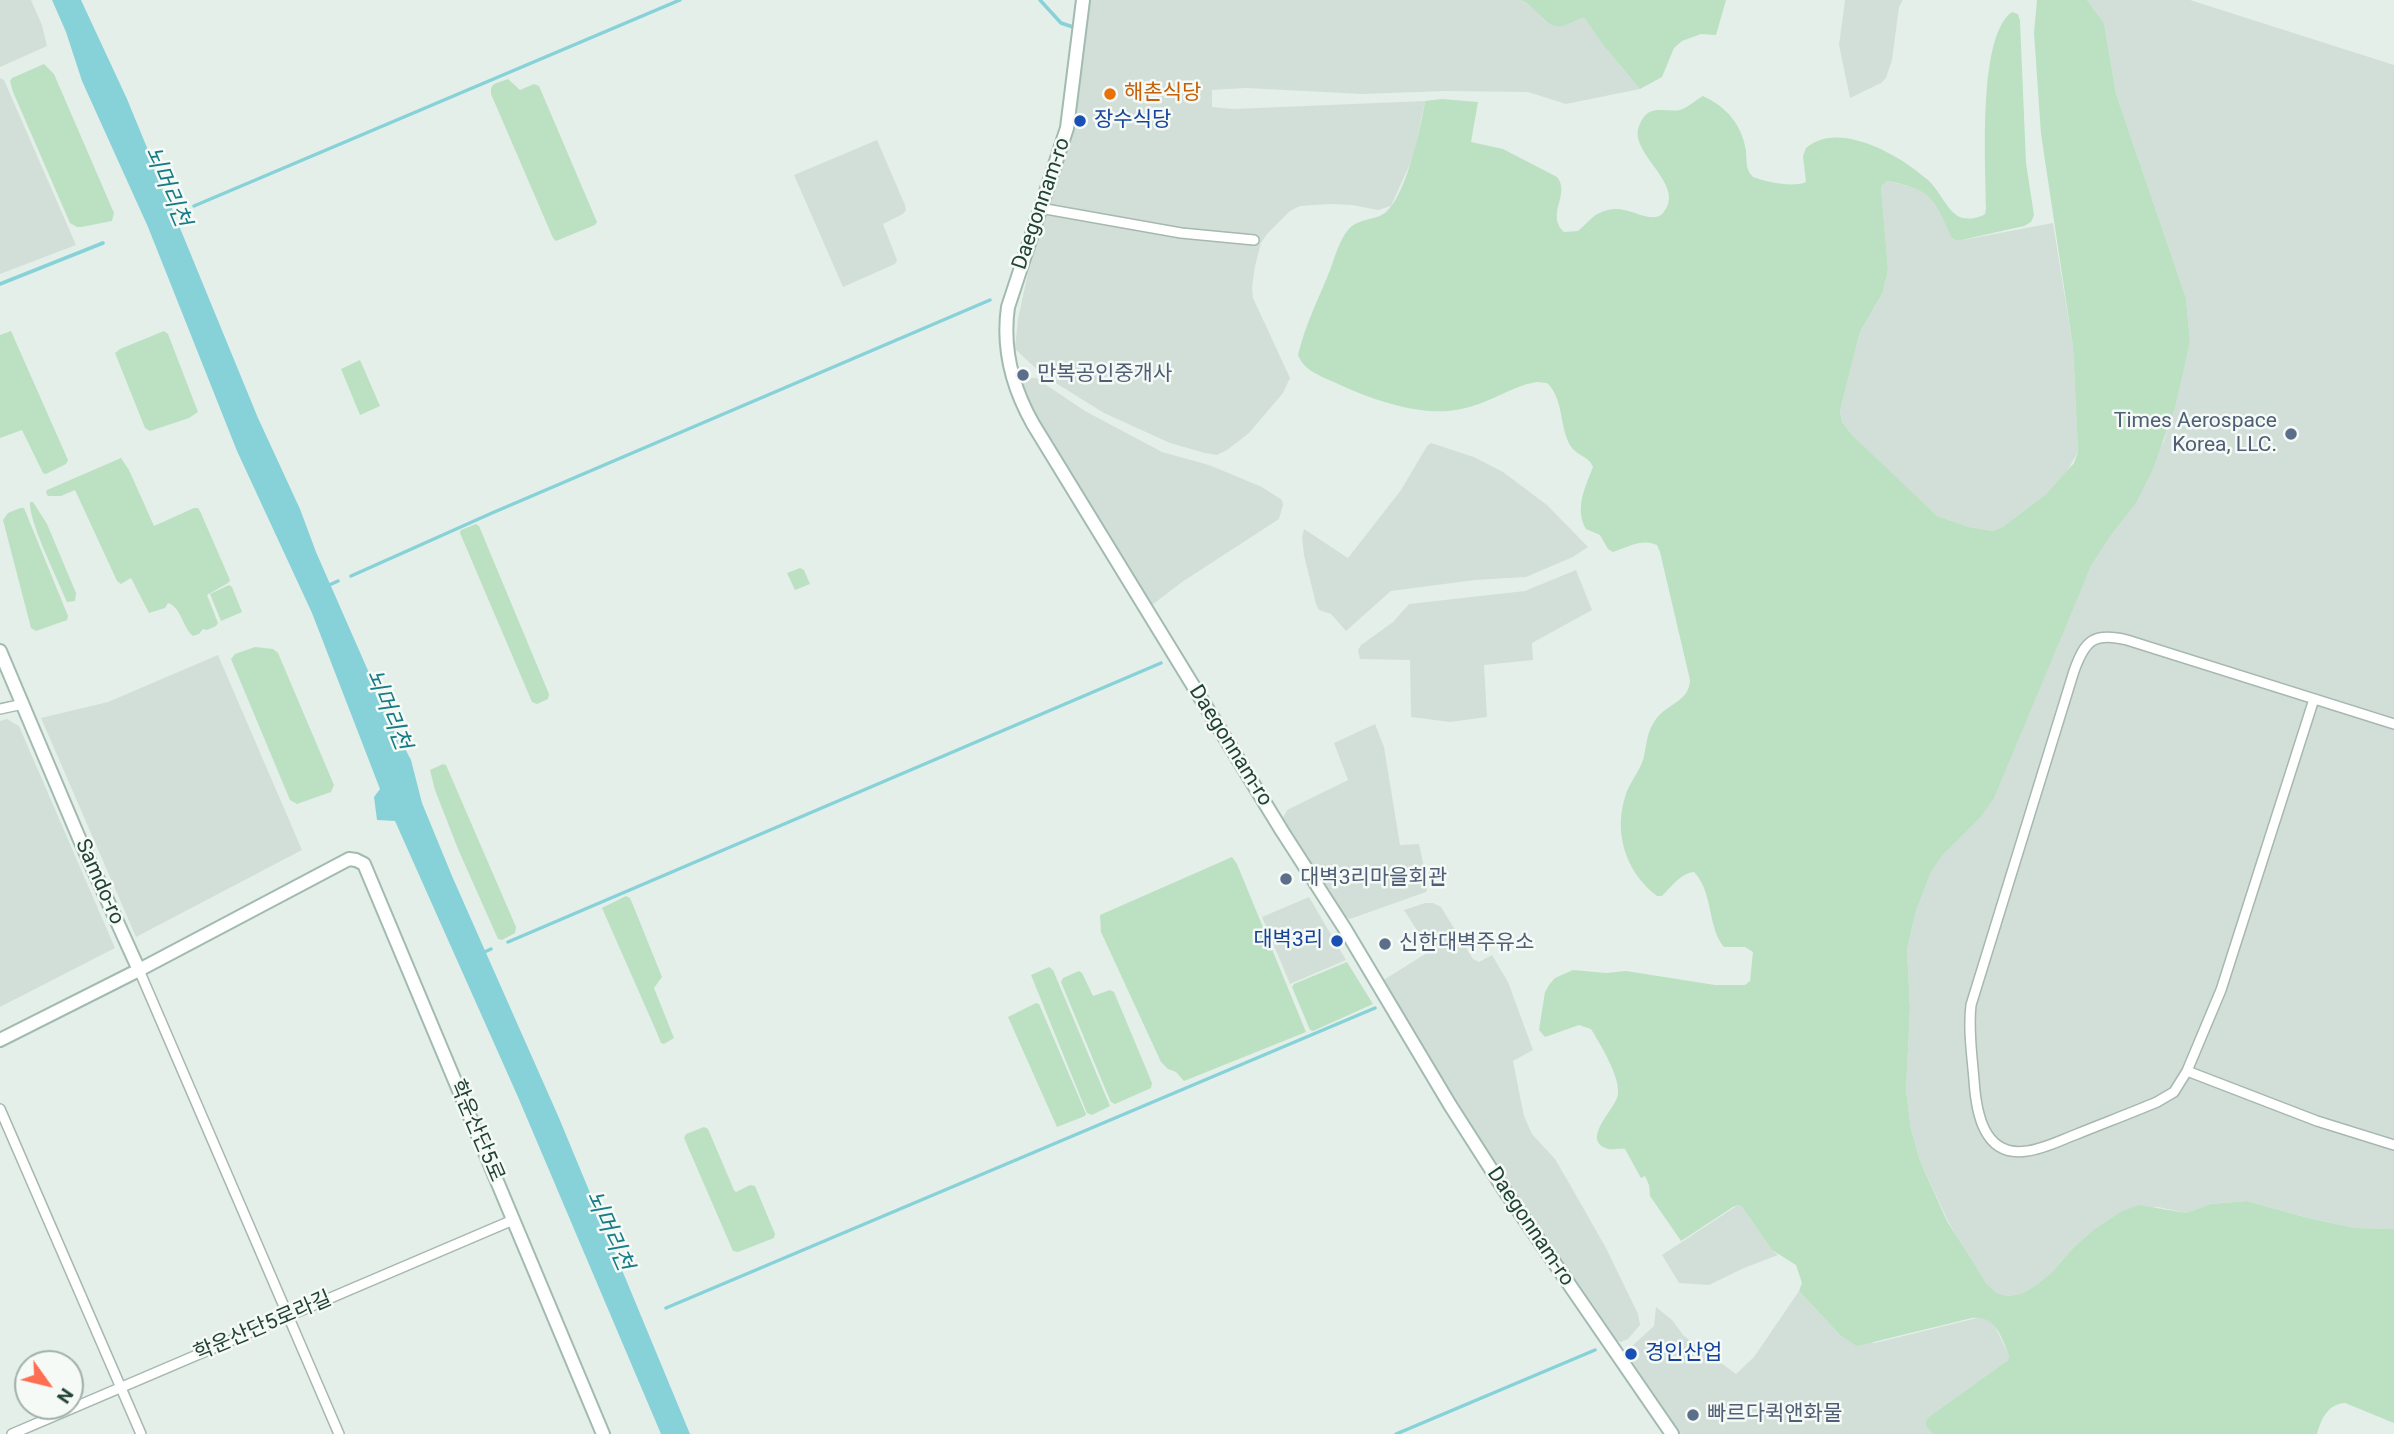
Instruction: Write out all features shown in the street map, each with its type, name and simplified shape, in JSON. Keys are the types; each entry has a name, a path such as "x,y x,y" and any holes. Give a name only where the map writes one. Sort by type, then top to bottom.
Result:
{"street":[{"name":"Daegonnam-ro","path":"1083,0 1067,128 1013,288 1005,328 1010,372 1023,408 1345,929 1450,1105 1503,1188 1671,1434"},
{"path":"1040,208 1181,233 1254,240"},
{"path":"2314,699 2231,963 2187,1071 2174,1092 2165,1098 2028,1151 2002,1147 1988,1135 1978,1118 1970,1026 1973,995 2074,671 2084,647 2089,642 2105,636 2114,637 2314,699 2394,724"},
{"name":"Samdo-ro","path":"0,651 79,838 139,970"},
{"path":"0,709 23,704"},
{"name":"학운산단5로","path":"139,970 349,859 364,864 603,1434"},
{"path":"0,1040 139,970 340,1434"},
{"path":"2187,1071 2317,1121 2394,1145"},
{"path":"0,1110 141,1434"},
{"name":"학운산단5로라길","path":"12,1434 513,1220"}],"shaded area":[{"path":"0,0 31,0 42,25 47,46 0,67"},
{"path":"1089,0 1520,0 1535,8 1544,20 1562,26 1584,16 1603,45 1640,89 1566,104 1528,92 1362,94 1246,88 1212,90 1212,107 1233,109 1425,101 1414,155 1391,206 1378,210 1352,205 1300,206 1290,211 1261,243 1255,266 1253,298 1290,378 1283,393 1249,433 1217,455 1170,443 1104,413 1043,375 1015,349 1018,319 1028,273 1073,125"},
{"path":"1845,0 1903,0 1899,7 1892,60 1886,78 1850,98 1839,45"},
{"path":"2087,0 2190,0 2394,65 2394,1229 2355,1228 2247,1201 2211,1204 2186,1213 2158,1207 2120,1212 2093,1230 2035,1286 2021,1294 2008,1296 1997,1293 1986,1283 1970,1260 1920,1161 1911,1129 1906,1090 1910,1008 1907,949 1916,911 1931,872 1943,855 1980,818 2091,566 2164,441 2190,342 2186,298 2116,94 2104,23"},
{"path":"0,78 4,80 76,245 0,274"},
{"path":"877,140 906,210 883,224 897,260 895,264 843,287 794,175"},
{"path":"1888,181 1923,190 1934,201 1952,238 1957,241 2053,223 2073,347 2078,452 2066,473 2047,493 2004,526 1993,531 1969,527 1937,516 1882,466 1842,422 1840,411 1860,332 1883,292 1888,270 1881,186"},
{"path":"1031,378 1036,378 1085,411 1162,452 1209,465 1262,487 1282,500 1279,519 1182,582 1152,605 1036,419 1020,387"},
{"path":"1431,443 1474,457 1503,472 1547,505 1588,547 1573,557 1526,577 1475,580 1391,591 1346,631 1331,614 1319,610 1316,604 1304,555 1304,529 1348,558 1401,490"},
{"path":"1576,570 1592,610 1532,643 1533,660 1484,665 1487,717 1450,722 1411,717 1410,660 1360,659 1358,650 1361,645 1393,622 1409,604 1525,591"},
{"path":"218,655 302,850 136,937 41,718 108,702"},
{"path":"7,719 19,726 115,948 0,1007 0,721"},
{"path":"1375,724 1384,747 1400,845 1419,844 1428,886 1426,892 1350,919 1338,912 1282,820 1287,810 1348,780 1334,743"},
{"path":"1309,897 1346,960 1290,984 1262,917"},
{"path":"1425,903 1441,907 1473,959 1479,962 1492,955 1508,982 1533,1050 1513,1061 1524,1116 1532,1134 1555,1159 1569,1183 1606,1248 1638,1314 1640,1325 1628,1339 1621,1342 1615,1340 1515,1197 1382,981 1430,951 1404,910"},
{"path":"1738,1205 1778,1255 1709,1285 1679,1283 1662,1255"},
{"path":"1799,1291 1840,1335 1875,1343 1981,1317 1995,1326 2009,1356 2008,1360 1930,1416 1926,1420 1933,1434 1681,1434 1632,1364 1630,1356 1633,1345 1654,1326 1656,1307 1672,1320 1684,1336 1736,1374 1754,1357"}],"green space":[{"path":"1520,0 1726,0 1716,35 1701,34 1682,41 1674,48 1662,77 1640,89 1603,45 1584,17 1557,26 1546,21"},
{"path":"2037,0 2087,0 2104,23 2116,94 2186,298 2190,342 2175,407 2153,469 2136,503 2091,566 1994,798 1980,818 1943,855 1931,872 1916,911 1907,949 1910,1008 1906,1090 1911,1129 1920,1161 1947,1221 1986,1283 1997,1293 2008,1296 2021,1294 2035,1286 2093,1230 2120,1212 2139,1205 2186,1213 2211,1204 2247,1201 2355,1228 2394,1229 2394,1423 2345,1403 2334,1406 2326,1413 2317,1434 1933,1434 1926,1426 1926,1420 1930,1416 2008,1360 2004,1342 1997,1329 1987,1320 1972,1318 1857,1346 1840,1335 1799,1291 1802,1283 1796,1265 1772,1250 1742,1207 1733,1207 1681,1241 1650,1196 1645,1176 1641,1178 1625,1149 1609,1149 1600,1145 1597,1139 1598,1132 1616,1100 1618,1087 1609,1060 1591,1029 1579,1025 1545,1037 1539,1030 1545,992 1555,978 1573,970 1606,973 1626,971 1715,985 1745,985 1750,981 1753,952 1745,947 1724,947 1715,930 1705,890 1694,872 1681,878 1662,896 1657,896 1637,875 1630,863 1622,836 1622,808 1643,760 1650,729 1661,714 1682,698 1690,680 1657,545 1640,543 1613,552 1608,549 1600,535 1586,529 1581,505 1593,467 1570,445 1559,404 1547,383 1527,384 1469,407 1430,411 1380,401 1350,389 1314,372 1304,365 1298,355 1308,322 1345,234 1357,223 1386,212 1400,191 1416,144 1425,101 1442,99 1478,102 1471,142 1503,149 1557,177 1561,190 1557,219 1564,232 1578,231 1595,216 1608,210 1623,210 1652,217 1663,213 1669,202 1668,192 1642,147 1638,137 1639,126 1652,111 1680,110 1703,96 1726,111 1737,125 1744,142 1748,168 1753,177 1787,184 1806,182 1803,156 1806,148 1820,140 1835,137 1852,139 1869,144 1902,161 1928,180 1955,214 1962,218 1974,218 1985,214 1986,208 1985,134 1988,74 1993,47 2001,26 2012,12 2018,14 2020,21 2026,163 2034,215 2031,222 2024,226 1957,241 1952,238 1935,205 1924,193 1888,181 1881,186 1888,270 1883,292 1860,332 1840,411 1842,422 1853,436 1937,516 1969,527 1993,531 2004,526 2047,493 2074,463 2078,452 2073,347 2041,134 2034,33"},
{"path":"44,64 54,74 114,213 112,221 81,227 70,223 13,92 10,81 12,78"},
{"path":"508,79 520,90 534,84 539,86 597,222 595,225 556,241 553,238 491,94 494,84"},
{"path":"11,331 68,460 66,464 46,474 43,473 22,430 0,438 0,335"},
{"path":"164,331 168,334 198,412 189,418 150,431 145,428 115,353"},
{"path":"360,360 380,406 360,415 341,369"},
{"path":"121,458 154,526 194,508 200,511 230,580 207,595 218,623 216,626 203,629 193,636 173,605 168,603 165,608 149,613 131,578 121,584 117,581 75,490 61,496 48,496 46,493 47,490"},
{"path":"30,502 33,502 47,524 76,593 75,601 67,602 39,536"},
{"path":"24,508 68,616 67,620 36,631 31,628 3,520 8,513"},
{"path":"476,524 549,694 548,699 537,704 532,702 460,533 461,530"},
{"path":"800,568 804,570 810,584 795,590 787,573"},
{"path":"229,585 242,612 221,621 210,594"},
{"path":"255,647 273,649 278,653 334,785 331,792 297,804 290,800 231,659 235,654"},
{"path":"446,765 516,927 515,933 502,940 498,939 435,790 430,770"},
{"path":"1232,857 1306,1032 1184,1081 1161,1062 1101,932 1100,915"},
{"path":"626,896 630,898 662,977 654,988 674,1038 664,1044 661,1043 602,908"},
{"path":"1347,962 1373,1004 1310,1030 1292,987"},
{"path":"1049,967 1053,970 1110,1106 1092,1115 1087,1113 1031,975"},
{"path":"1079,971 1093,996 1110,990 1114,992 1152,1083 1151,1088 1115,1104 1107,1093 1061,982 1063,978"},
{"path":"1039,1004 1086,1114 1057,1127 1008,1017"},
{"path":"704,1127 708,1129 734,1190 736,1192 750,1185 755,1186 775,1234 774,1238 738,1252 733,1251 684,1138 686,1134"}],"water":[{"path":"52,0 81,0 127,99 258,418 300,509 387,714 411,760 422,803 452,876 559,1118 690,1434 661,1434 518,1097 395,821 377,820 374,797 380,789 312,613 237,451 148,227 82,81"}],"waterway":[{"name":"뇌머리천","path":"194,206 680,0"},
{"path":"1040,0 1061,23 1073,27"},
{"name":"뇌머리천","path":"173,215 184,210"},
{"path":"0,284 103,243"},
{"path":"351,576 990,300"},
{"path":"327,586 338,581"},
{"path":"508,942 1161,663"},
{"path":"480,954 491,949"},
{"path":"666,1308 1375,1008"},
{"path":"1396,1434 1595,1350"}],"place":[{"name":"해촌식당","path":"1110,94"},
{"name":"장수식당","path":"1080,121"},
{"name":"만복공인중개사","path":"1023,375"},
{"name":"Times Aerospace Korea, LLC.","path":"2291,434"},
{"name":"대벽3리마을회관","path":"1286,879"},
{"name":"대벽3리","path":"1337,941"},
{"name":"신한대벽주유소","path":"1385,944"},
{"name":"경인산업","path":"1631,1354"},
{"name":"빠르다퀵앤화물","path":"1693,1415"}]}
